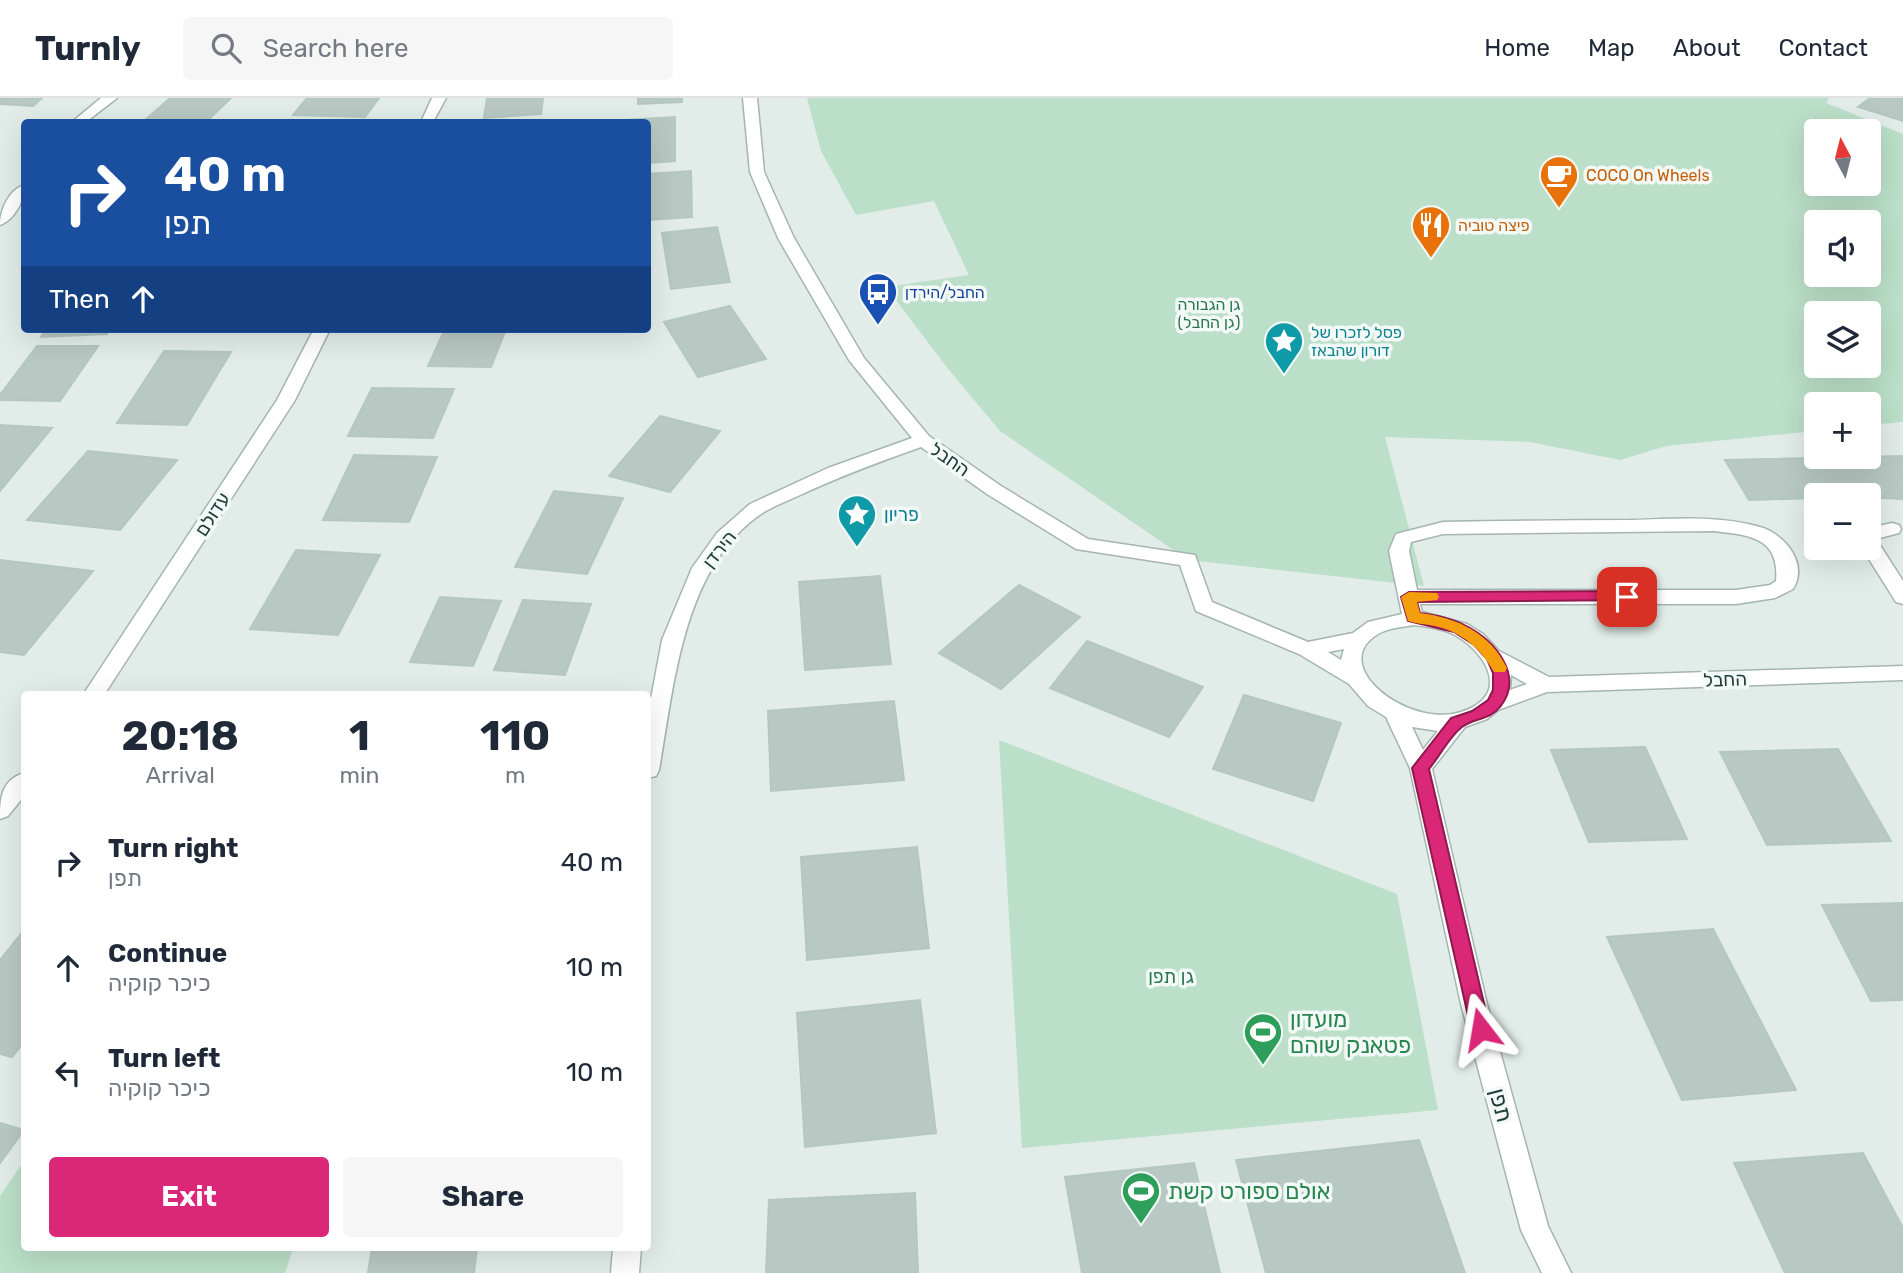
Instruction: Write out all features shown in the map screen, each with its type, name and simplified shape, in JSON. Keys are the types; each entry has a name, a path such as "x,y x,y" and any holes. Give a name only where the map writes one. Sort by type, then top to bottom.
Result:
{"street":[{"path":"82,119 110,98"},
{"path":"428,119 439,98"},
{"name":"החבל","path":"750,98 757,172 786,238 857,360 923,440 994,490 1083,545 1188,560 1203,606 1307,649 1355,678"},
{"path":"0,221 21,193"},
{"name":"עדולם","path":"96,691 286,400 320,333"},
{"name":"הירדן","path":"651,741 672,640 702,568 724,537 757,508 834,472 923,440"},
{"path":"1409,597 1735,597 1775,592 1786,584 1789,570 1785,553 1770,537 1746,528 1714,525 1443,528 1403,538 1399,551 1413,618"},
{"path":"1881,531 1892,529"},
{"path":"1880,560 1903,597"},
{"path":"1413,618 1437,621 1459,629 1479,641 1493,656 1501,673 1501,690 1493,704 1478,715 1457,722 1433,723 1404,718 1364,691 1355,678 1350,656 1356,640 1370,627 1413,618"},
{"path":"1307,649 1356,640"},
{"path":"1493,656 1546,685"},
{"name":"החבל","path":"1493,704 1546,685 1903,673"},
{"name":"תפן","path":"1394,712 1421,768 1474,1004 1535,1230 1557,1273"},
{"path":"1421,768 1457,722"},
{"path":"0,810 21,785"},
{"path":"625,1273 626,1251"}],"green space":[{"name":"גן הגבורה (גן החבל)","path":"807,98 1829,98 1826,103 1866,119 1804,119 1804,196 1881,196 1881,125 1903,134 1903,422 1881,424 1881,392 1804,392 1804,432 1666,446 1620,460 1530,442 1385,437 1424,586 1188,560 1000,431 949,370 886,287 969,275 934,201 856,215 821,151"},
{"name":"גן תפן","path":"999,740 1397,894 1438,1110 1022,1148"},
{"path":"21,1165 21,1251 292,1251 285,1273 0,1273 0,1196"}],"building":[{"path":"0,98 42,98 33,106 0,104"},
{"path":"170,98 231,98 209,119 146,119"},
{"path":"307,98 379,98 365,117 293,115"},
{"path":"487,98 543,98 541,114 484,118"},
{"path":"638,98 682,98 682,102 638,104"},
{"path":"1870,98 1903,98 1903,121 1858,107"},
{"path":"675,117 675,161 651,163 651,119 642,119"},
{"path":"691,171 692,217 651,220 651,174"},
{"path":"717,227 730,282 671,289 662,233"},
{"path":"730,306 766,359 698,377 664,322"},
{"path":"44,333 108,333 107,334 41,337"},
{"path":"443,333 504,333 491,367 428,366"},
{"path":"37,346 98,346 60,401 0,400 0,395"},
{"path":"164,351 231,352 187,425 117,423"},
{"path":"372,388 454,389 433,438 348,436"},
{"path":"660,416 720,431 670,492 609,476"},
{"path":"0,425 52,428 0,491"},
{"path":"88,451 177,460 120,530 27,520"},
{"path":"354,455 437,457 409,522 323,520"},
{"path":"1881,456 1903,456 1903,499 1881,498 1881,483 1804,483 1804,498 1749,500 1725,460 1804,458 1804,469 1881,469"},
{"path":"554,491 623,498 587,574 515,567"},
{"path":"296,550 380,555 338,635 250,629"},
{"path":"0,560 93,571 24,655 0,652"},
{"path":"880,576 891,664 805,670 799,582"},
{"path":"1019,585 1080,617 1001,689 939,653"},
{"path":"440,597 501,601 473,666 410,662"},
{"path":"523,600 591,604 565,675 494,670"},
{"path":"1087,641 1203,687 1169,737 1050,688"},
{"path":"1244,695 1341,723 1313,801 1213,769"},
{"path":"894,701 904,780 771,791 768,711"},
{"path":"1645,747 1687,839 1589,842 1551,750"},
{"path":"1838,749 1891,841 1767,845 1720,752"},
{"path":"917,847 929,948 807,960 801,857"},
{"path":"1903,903 1903,1000 1871,1001 1822,905"},
{"path":"1713,929 1796,1090 1682,1100 1607,937"},
{"path":"21,934 21,1046 12,1057 0,1054 0,960"},
{"path":"920,1000 936,1133 805,1147 797,1013"},
{"path":"0,1123 21,1129 21,1134 0,1163"},
{"path":"1419,1140 1465,1273 1266,1273 1236,1160"},
{"path":"1863,1153 1903,1228 1903,1273 1785,1273 1734,1163"},
{"name":"אולם ספורט קשת","path":"1194,1163 1220,1273 1082,1273 1065,1177"},
{"path":"915,1193 918,1273 766,1273 769,1200"},
{"path":"372,1251 477,1251 474,1273 368,1273"}],"slow traffic":[{"path":"1432,597 1409,597 1413,618 1437,621 1459,629 1479,641 1493,656 1499,668"}],"place":[{"name":"COCO On Wheels","path":"1559,209"},
{"name":"פיצה טוביה","path":"1431,259"},
{"name":"החבל/הירדן","path":"878,326"},
{"name":"פסל לזכרו של דורון שהבאז","path":"1284,375"},
{"name":"פריון","path":"857,548"},
{"name":"מועדון פטאנק שוהם","path":"1263,1066"},
{"name":"אולם ספורט קשת","path":"1141,1225"}],"route":[{"path":"1481,1029 1421,768 1457,722 1478,715 1493,704 1501,690 1501,673 1493,656 1479,641 1459,629 1437,621 1413,618 1409,597 1627,597"}]}
